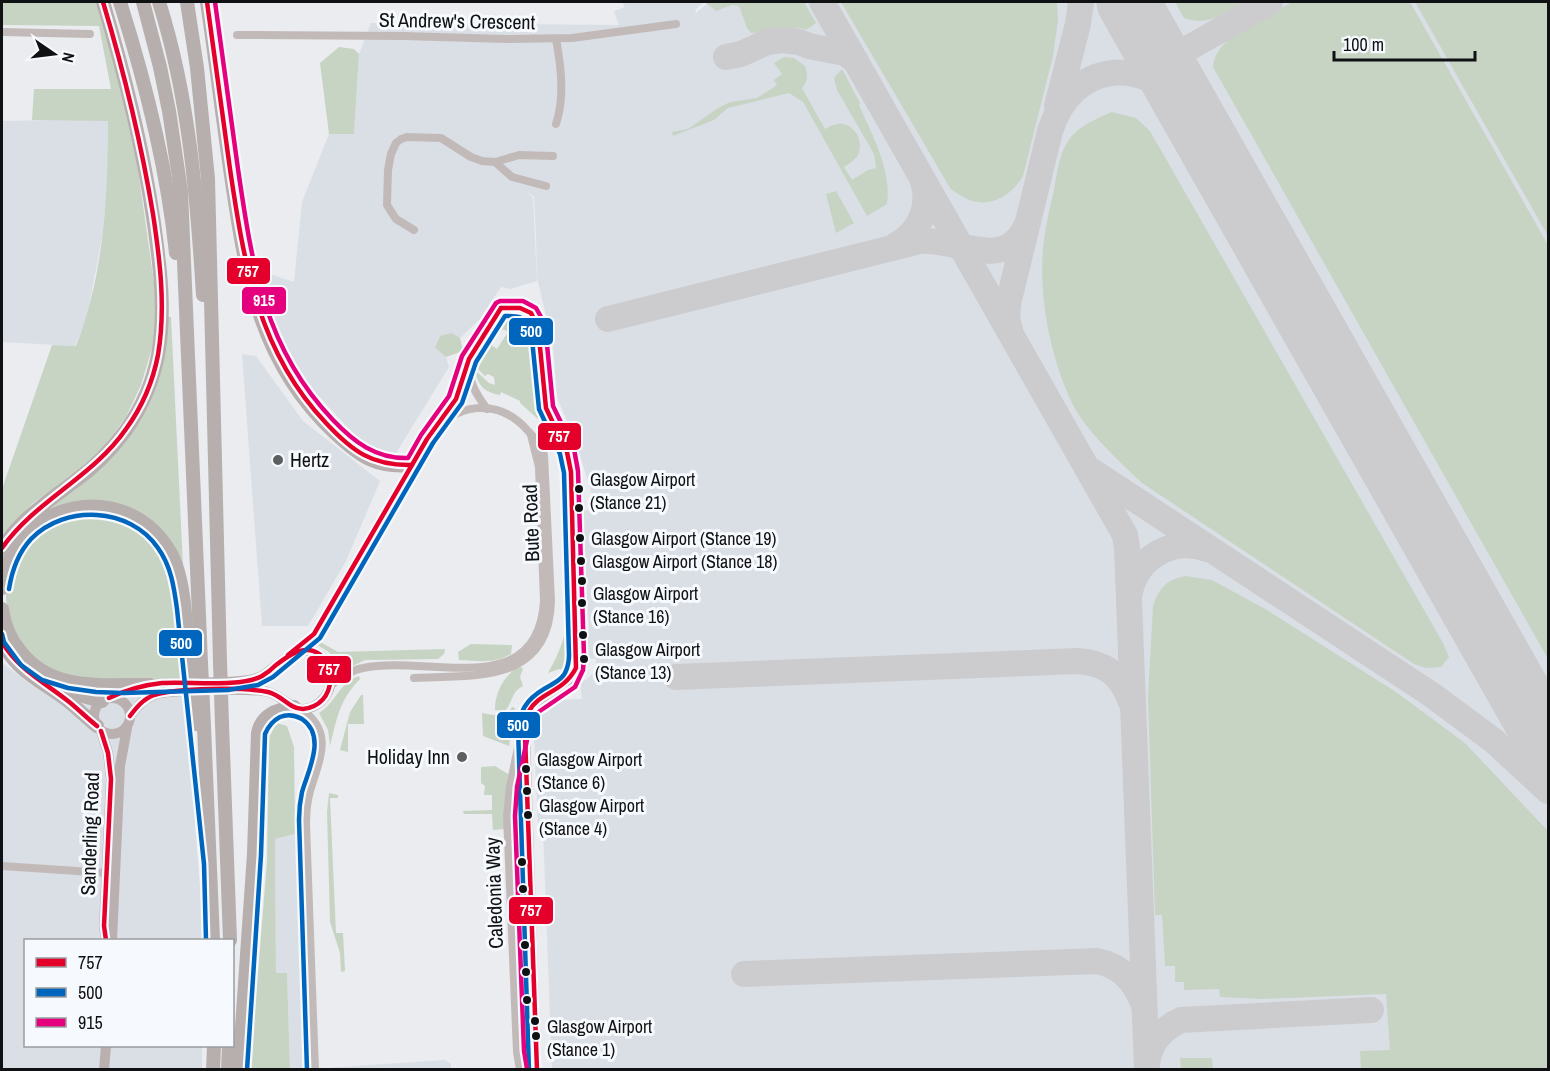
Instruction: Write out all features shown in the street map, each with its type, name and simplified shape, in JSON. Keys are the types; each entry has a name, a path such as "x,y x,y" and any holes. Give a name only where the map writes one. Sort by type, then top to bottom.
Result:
{"highway":[{"path":"2,548 21,523 76,481 113,446 136,415 144,399 158,354 160,284 149,193 127,87 103,2"},
{"path":"120,2 148,96 166,177 173,221 189,377"},
{"path":"143,2 160,67 176,150 183,219 195,664 211,864 213,939"},
{"path":"159,2 180,84 195,178 215,497"},
{"path":"187,2 197,68 208,179 215,497 230,939"},
{"path":"207,2 238,221 249,282 266,335 276,357 302,399 343,440 363,455 382,465 412,465"},
{"path":"2,588 11,554 19,541 39,522 57,513 83,507 108,508 122,512 155,532 176,565 195,664"},
{"path":"2,609 11,638 23,655 43,673 75,692 106,700"},
{"path":"2,642 8,654 31,677 68,701 99,728"},
{"path":"43,673 82,684 150,685"},
{"path":"233,1060 257,795 258,734 261,723 269,715 297,708"}],"street":[{"name":"St Andrew's Crescent","path":"237,35 556,39 676,24"},
{"path":"2,32 90,34"},
{"path":"556,39 561,96 556,124"},
{"path":"414,230 396,219 387,205 391,154 396,143 401,139 407,137 441,138 471,157 482,161 495,162 519,155 553,156"},
{"path":"495,162 512,177 546,186"},
{"name":"Caledonia Way","path":"470,359 501,308 520,309 531,313 538,327 546,408 567,452 571,471 576,668 569,682 531,708 520,738 510,786 507,816 517,1052 520,1070"},
{"path":"470,359 469,376 472,386 487,409"},
{"path":"315,1070 306,824 308,799 322,753 317,726 307,713 276,694 262,690 159,694 139,704 130,716 127,728 111,735 99,728 94,721 95,709 106,700 131,688 249,680 261,676 305,643 314,634 427,439 456,399 470,359"},
{"path":"441,422 463,411 474,408 487,409"},
{"name":"Bute Road","path":"487,409 510,415 519,421 531,435 539,467 547,614"},
{"path":"414,678 491,675 512,667 524,660 539,644 546,630 547,614"},
{"path":"331,685 350,672 368,667 483,668 500,665 520,654 531,643 547,614"},
{"path":"288,655 308,652 323,658 331,673 331,685 326,696 318,704 297,708"},
{"path":"106,700 116,698 126,705 130,716"},
{"name":"Caledonia Way","path":"528,716 525,756 537,1070"},
{"name":"Sanderling Road","path":"99,728 111,768 104,926 106,939"},
{"name":"Sanderling Road","path":"112,939 120,766 127,728"},
{"path":"2,866 107,873"},
{"path":"104,1070 106,1047"}],"shaded area":[{"path":"622,2 704,2 695,10 698,15 697,12 709,2 1548,2 1548,1069 552,1069 543,830 538,830 534,738 540,710 555,697 557,700 582,699 580,682 586,680 596,670 596,659 588,658 583,511 596,508 577,445 557,397 553,346 537,277 534,197 526,191 533,198 537,281 510,289 501,287 479,320 460,338 452,333 435,348 446,357 449,367 393,458 360,441 314,391 275,332 266,273 294,282 302,202 329,134 354,134 359,54 371,23 619,25 614,11 625,7"},
{"path":"100,119 108,121 108,180 103,232 87,317 75,346 2,342 2,121"},
{"path":"242,354 256,356 303,421 380,481 346,561 308,626 262,626"},
{"path":"2,663 33,686 184,679 204,939 24,939 24,1047 202,1047 202,1069 2,1069"},
{"path":"302,834 310,1069 290,1069 287,974 276,973 275,839"},
{"path":"445,1060 451,1064 451,1069 325,1069 325,1068"}],"green space":[{"path":"2,2 99,2 131,120 155,290 155,338 141,385 126,417 94,461 33,503 2,535 2,489 52,345 76,346 93,292 103,235 108,121 32,120 34,89 111,89 99,26 2,25"},
{"path":"705,2 804,2 816,23 806,30 800,28 751,33 739,6 732,5 716,11"},
{"path":"841,2 1057,2 1058,20 1053,56 1023,176 1008,194 990,202 980,202 970,200 950,188"},
{"path":"1175,2 1245,2 1216,18 1201,21 1184,18"},
{"path":"1292,2 1410,2 1548,245 1548,659 1213,67 1216,56 1232,37"},
{"path":"1415,2 1548,2 1548,236"},
{"path":"339,47 354,49 359,54 354,134 329,134 320,63"},
{"path":"784,57 794,58 805,66 807,78 802,88 825,129 836,124 848,125 858,136 860,150 858,155 844,167 852,180 876,168 874,154 837,90 834,78 842,69 860,103 880,153 887,178 887,204 867,216 803,102 789,93 728,108 714,120 673,136 672,132 688,129 730,102 757,98 777,85 774,80 782,74 774,63"},
{"path":"1112,112 1136,118 1150,131 1443,643 1449,657 1441,667 1426,668 1414,664 1142,483 1095,436 1073,405 1058,367 1047,324 1042,281 1045,234 1059,163 1066,144 1074,133 1084,126"},
{"path":"836,191 854,223 836,233 826,194"},
{"path":"513,313 527,319 535,332 541,410 538,419 520,401 501,392 500,395 486,390 476,376 475,370 489,383 495,385 494,377 488,374 485,376 476,367 489,343 497,349 508,332 503,329 499,333 497,330 506,315"},
{"path":"168,317 171,317 183,566 175,551 154,525 128,507 95,500 77,501 38,515 80,483 133,431 157,386 164,359"},
{"path":"452,333 460,338 463,351 446,357 435,348 440,336"},
{"path":"90,511 126,519 151,536 167,558 176,585 182,678 105,682 53,673 24,649 8,616 6,597 8,577 25,541 48,522"},
{"path":"1185,576 1212,580 1267,610 1396,692 1465,743 1547,830 1548,1069 1361,1069 1360,1051 1390,1050 1386,994 1261,999 1220,997 1219,989 1184,990 1184,982 1175,982 1175,966 1165,966 1162,915 1155,915 1148,697 1153,606 1164,586"},
{"path":"568,609 570,609 572,656 570,670 559,669 548,673 562,642"},
{"path":"317,640 338,652 445,649 444,654 438,659 365,660 341,672 329,652 317,645"},
{"path":"471,644 512,645 511,654 493,661 459,660 458,652"},
{"path":"520,666 523,669 520,677 523,686 516,691 505,711 495,710 502,685 509,674"},
{"path":"359,676 360,679 343,702 330,746 328,730 319,713 330,704 347,683"},
{"path":"363,695 364,724 348,724 348,752 340,750 350,712"},
{"path":"512,707 515,708 509,746 483,736 482,713 503,715"},
{"path":"277,723 287,726 294,747 295,834 275,839 276,973 287,973 290,1069 250,1069 267,862 269,737"},
{"path":"495,766 508,774 504,810 505,829 493,830 492,814 464,814 463,811 492,810 492,795 484,795 485,786 481,783 481,767"},
{"path":"329,793 338,795 338,798 330,798 336,933 343,933 345,971 341,972 340,953 330,922 327,812"},
{"path":"1180,1058 1212,1058 1213,1069 1181,1069"}],"taxiway":[{"path":"822,2 1125,535 1147,1070"},
{"path":"1057,106 1078,24 1081,2"},
{"path":"1117,2 1154,47"},
{"path":"1162,63 1270,2"},
{"path":"726,57 741,54 767,42 782,40 845,53 856,61"},
{"path":"1010,330 1007,318 1008,304 1050,131 1061,107 1075,90 1092,79 1111,73 1131,74 1151,80 1170,92 1188,109"},
{"path":"895,246 911,234 921,219 925,201 923,181"},
{"path":"608,319 920,241 935,241 995,251 1007,247 1019,238 1028,222"},
{"path":"1092,471 1432,695 1494,741 1548,791"},
{"path":"1130,592 1140,569 1158,553 1182,546 1207,549"},
{"path":"676,677 1078,661 1097,664 1112,672 1123,684 1131,702"},
{"path":"744,974 1097,961 1113,966 1126,975 1143,1003"},
{"path":"1148,1059 1159,1035 1181,1020 1371,1010"}],"runway":[{"path":"1128,2 1548,743"}],"transit line":[{"name":"757","path":"2,548 31,516 113,446 142,403 158,355 162,302 153,214 131,107 103,2"},
{"name":"757","path":"207,2 241,238 258,305 269,336 284,367 303,396 345,442 374,460 398,465 412,465"},
{"name":"915","path":"215,2 243,204 256,271 265,303 276,334 291,364 310,392 341,428 366,448 386,456 408,458 421,435 449,396 462,356 496,303 523,301 536,308 545,324 553,406 574,449 578,471 584,656 583,670 575,687 537,713 527,740 517,787 515,816 524,1051 527,1069"},
{"name":"757","path":"501,308 520,308 531,313 538,327 546,408 567,452 571,472 576,668 565,683 533,705 528,714 525,735 537,1070"},
{"name":"757","path":"288,655 314,634 427,439 456,399 469,359 501,308"},
{"name":"500","path":"2,634 4,642 21,665 42,680 68,688 123,693 228,690 258,685 273,677 320,638 433,443 462,403 476,362 505,316 518,317 526,321 531,329 539,409 560,454 564,473 569,655 564,675 528,702 518,727 529,1070"},
{"name":"500","path":"9,589 16,562 31,539 45,528 61,520 79,516 97,515 131,524 146,534 166,562 177,609 204,864 206,939"},
{"name":"757","path":"2,642 24,668 97,726"},
{"name":"757","path":"109,698 135,688 155,684 228,683 252,680 262,676 293,653 300,651 320,654 330,671 328,691 323,700 308,708 295,707 268,692 211,689 154,695 143,701 130,716"},
{"name":"500","path":"247,1070 261,855 265,734 275,720 288,715 302,719 309,726 315,744 302,792 299,816 307,1070"},
{"name":"757","path":"101,731 108,753 111,779 104,926 106,939"}],"place":[{"name":"Hertz","path":"278,460"},
{"name":"Glasgow Airport (Stance 21)","path":"579,489"},
{"name":"Glasgow Airport (Stance 19)","path":"580,538"},
{"name":"Glasgow Airport (Stance 18)","path":"581,561"},
{"name":"Glasgow Airport (Stance 16)","path":"582,603"},
{"name":"Glasgow Airport (Stance 13)","path":"584,659"},
{"name":"Holiday Inn","path":"462,757"},
{"name":"Glasgow Airport (Stance 6)","path":"526,769"},
{"name":"Glasgow Airport (Stance 4)","path":"528,815"},
{"name":"Glasgow Airport (Stance 1)","path":"536,1036"}]}
